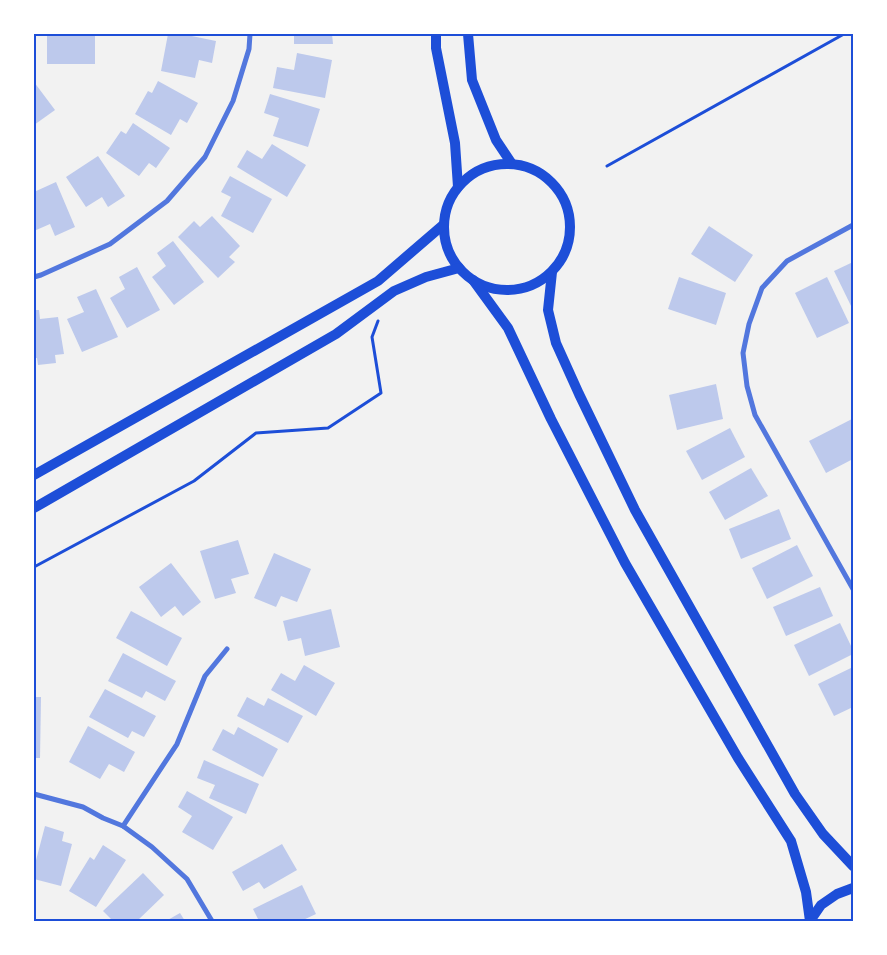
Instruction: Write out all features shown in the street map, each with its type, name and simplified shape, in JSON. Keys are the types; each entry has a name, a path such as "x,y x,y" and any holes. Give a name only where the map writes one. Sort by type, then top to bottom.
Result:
{"main road":[{"path":"436,34 436,48 455,143 458,187"},
{"path":"468,34 472,80 496,140 512,164"},
{"path":"473,280 492,289 514,290 534,284 552,272 564,255 570,235 570,214 562,196 550,179 532,168 512,164 492,165 473,173 458,187 448,205 443,225 445,241 450,255 459,268 473,280 508,328 551,419 625,563 738,758 791,841 806,892 810,921"},
{"path":"34,476 378,281 443,225"},
{"path":"34,508 336,334 394,291 426,277 459,268"},
{"path":"552,272 548,310 556,343 635,510 795,794 823,834 853,866"},
{"path":"810,921 821,905 837,894 853,888"}],"street":[{"path":"34,277 110,244 167,201 205,157 233,101 249,48 250,34"},
{"path":"853,225 788,261 762,288 749,324 743,353 747,386 755,415 853,589"},
{"path":"123,826 177,744 206,676 228,649"},
{"path":"34,794 83,807 123,826 152,847 186,879 212,921"}],"path":[{"path":"607,166 844,34"},
{"path":"34,567 194,481 256,433 328,428 380,393 372,337 380,316"}],"building":[{"path":"47,34 95,34 95,64 47,64"},
{"path":"168,34 182,34 216,41 212,63 199,60 195,78 161,71"},
{"path":"294,34 332,34 333,44 294,44"},
{"path":"297,53 332,60 325,98 273,88 277,67 294,70"},
{"path":"158,81 198,103 187,123 180,119 171,135 135,114 148,91 152,93"},
{"path":"34,82 55,110 34,125"},
{"path":"270,94 320,109 308,147 273,136 279,118 264,113"},
{"path":"133,123 170,148 156,168 149,163 139,176 106,153 121,131 126,134"},
{"path":"272,144 306,165 287,197 237,167 247,150 262,159"},
{"path":"98,156 125,196 108,207 102,197 86,207 66,177"},
{"path":"230,176 272,199 253,233 221,216 231,197 221,192"},
{"path":"56,182 75,227 55,236 50,224 34,231 34,192"},
{"path":"212,216 240,246 229,257 235,262 218,278 178,237 194,221 200,227"},
{"path":"709,226 753,255 735,282 691,254"},
{"path":"173,241 204,282 174,305 152,277 166,266 157,253"},
{"path":"853,262 853,310 834,271"},
{"path":"137,267 160,310 127,328 110,298 125,289 119,277"},
{"path":"679,277 726,293 716,325 668,309"},
{"path":"827,277 849,323 817,338 795,293"},
{"path":"96,289 118,337 82,352 67,319 84,312 77,297"},
{"path":"34,310 39,310 40,319 58,317 64,354 55,355 56,363 38,365 37,358 34,358"},
{"path":"716,384 723,419 677,430 669,395"},
{"path":"852,419 853,459 826,473 809,441"},
{"path":"730,428 745,457 702,480 686,451"},
{"path":"751,468 768,496 725,520 709,492"},
{"path":"779,509 791,539 741,559 729,529"},
{"path":"238,540 249,574 231,579 236,593 215,599 200,551"},
{"path":"797,545 813,576 767,599 752,568"},
{"path":"274,553 311,569 297,602 281,596 276,607 254,598"},
{"path":"171,563 201,602 183,616 175,606 161,617 139,587"},
{"path":"820,587 833,616 786,636 773,607"},
{"path":"331,609 340,647 305,656 301,638 288,641 283,621"},
{"path":"131,611 182,638 167,666 116,638"},
{"path":"840,623 853,650 853,654 809,676 794,645"},
{"path":"123,653 176,681 165,701 146,691 142,698 108,681"},
{"path":"304,665 335,683 316,716 271,690 281,673 295,681"},
{"path":"853,667 853,707 834,716 818,684"},
{"path":"105,689 156,716 144,737 132,731 128,738 89,717"},
{"path":"34,697 41,697 40,758 34,758"},
{"path":"247,697 264,706 268,698 303,716 288,743 237,716"},
{"path":"88,726 135,752 124,772 109,764 100,779 69,762"},
{"path":"238,727 278,749 263,777 212,750 223,729 234,735"},
{"path":"204,760 259,784 246,814 209,798 215,785 197,778"},
{"path":"187,791 233,817 213,850 182,832 192,816 178,807"},
{"path":"45,826 64,832 62,841 72,844 61,886 34,879 34,868"},
{"path":"282,844 297,870 264,889 259,882 243,891 232,872"},
{"path":"103,845 126,860 96,907 69,891 90,857 94,860"},
{"path":"143,873 164,895 137,921 113,921 103,911"},
{"path":"302,885 316,914 301,921 259,921 253,909"},
{"path":"180,913 185,921 166,921"}]}
